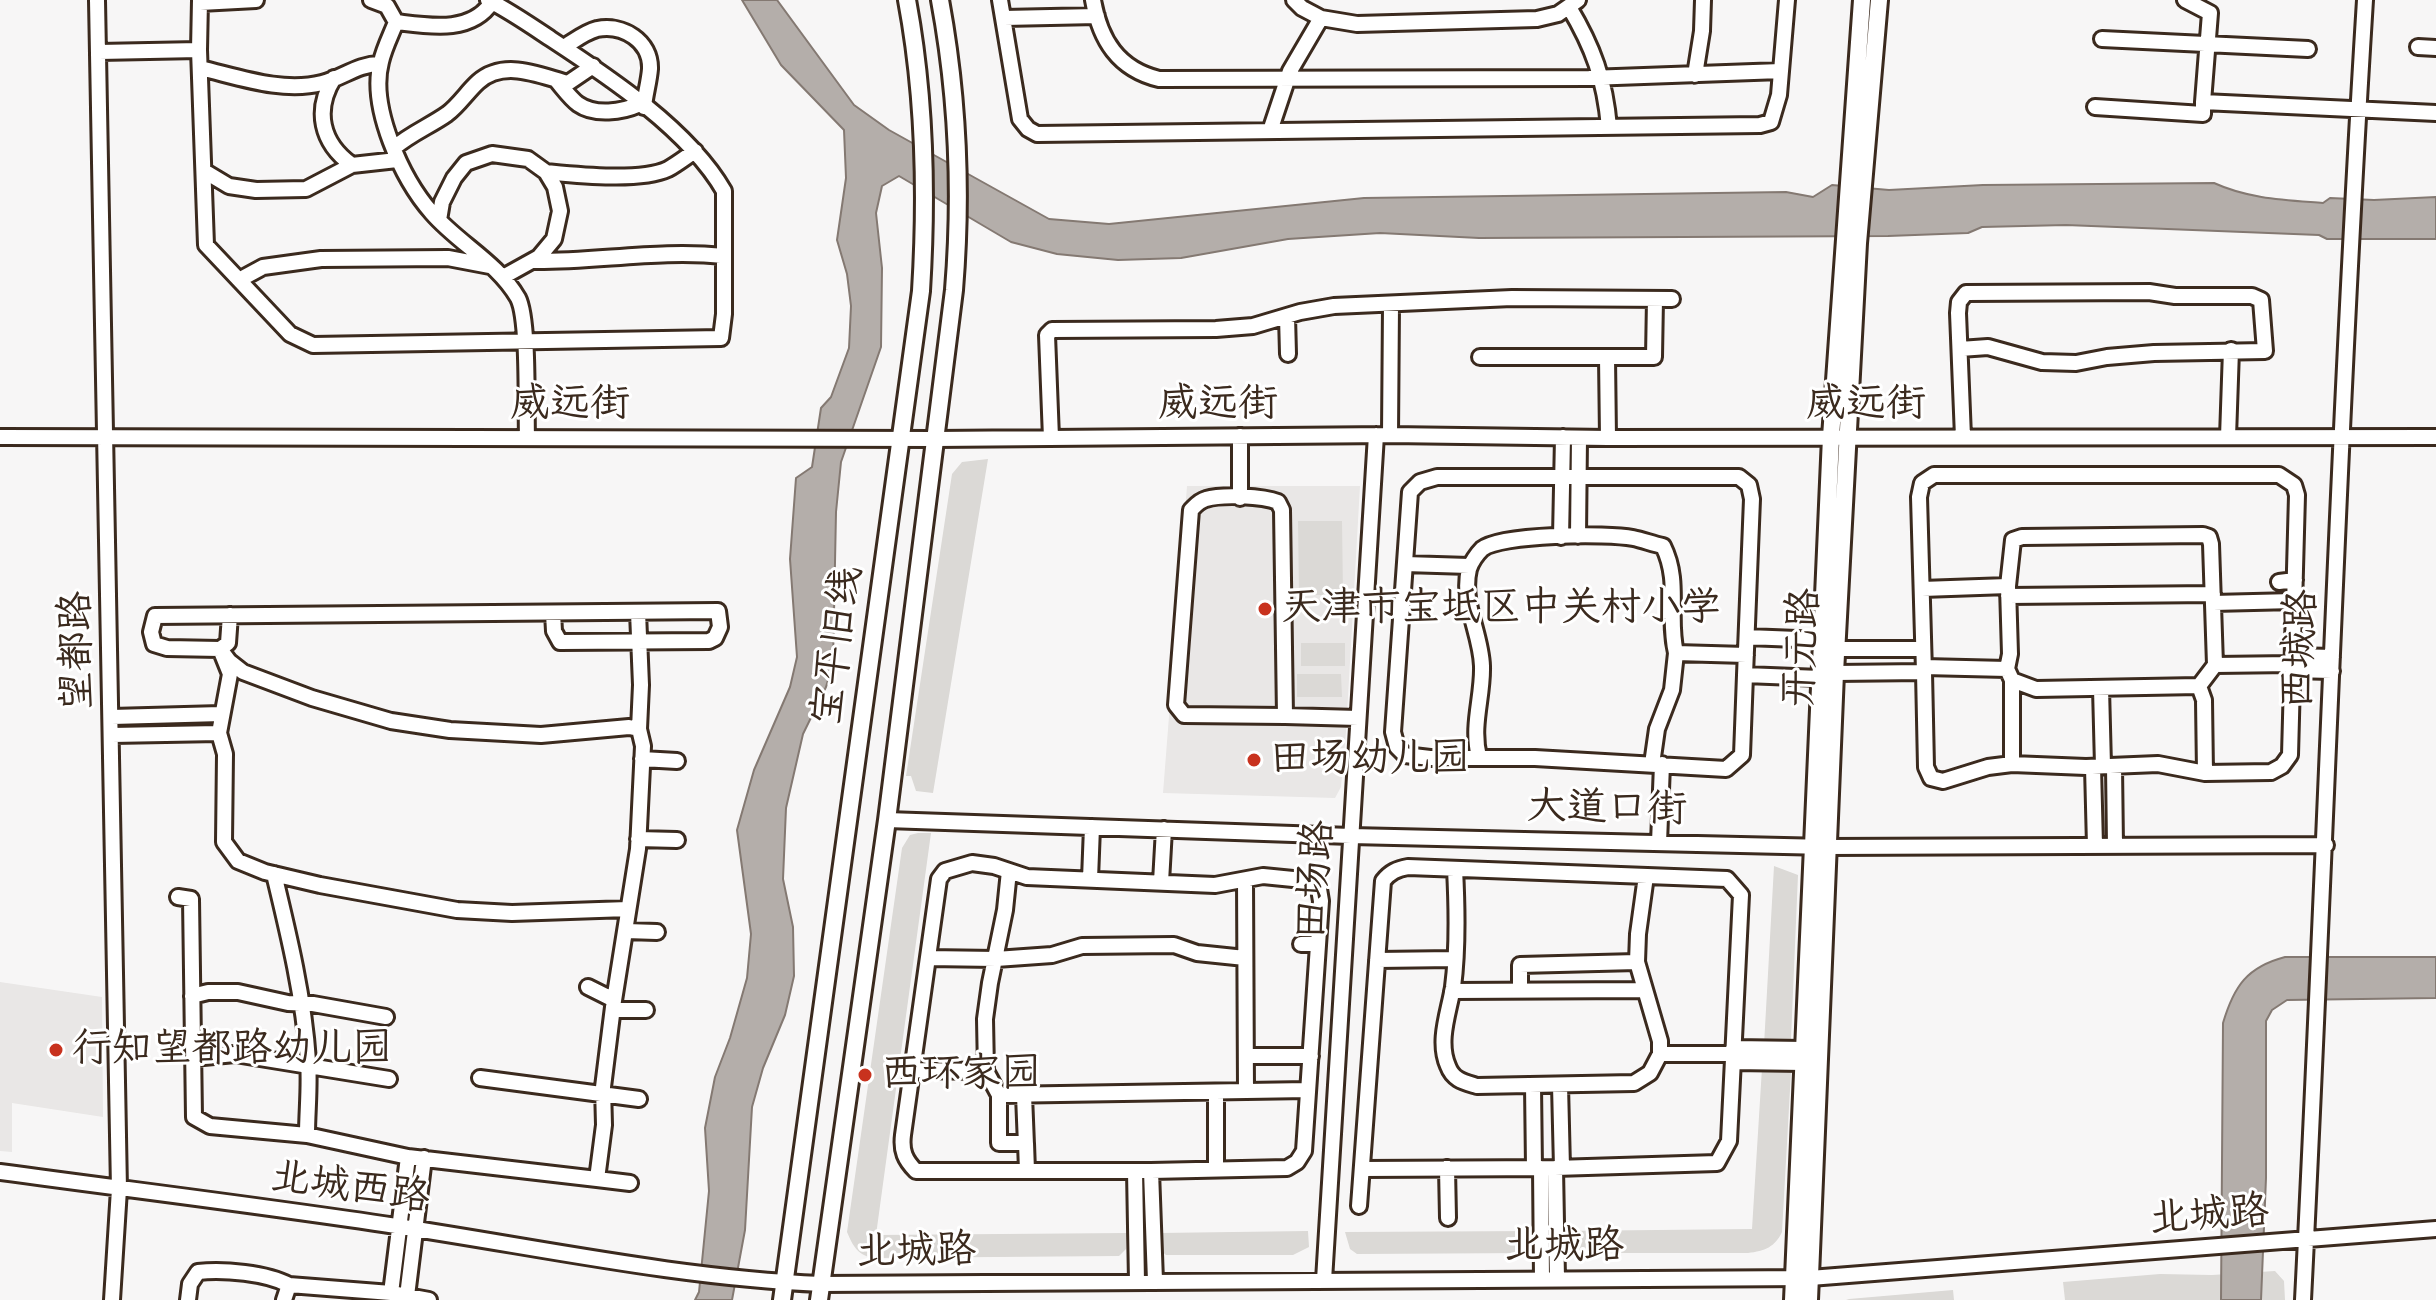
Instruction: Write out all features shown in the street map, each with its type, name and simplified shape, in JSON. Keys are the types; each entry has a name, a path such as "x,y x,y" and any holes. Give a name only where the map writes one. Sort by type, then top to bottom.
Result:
{"main road":[{"name":"宝平旧线","path":"784,1291 921,291 924,144 907,0"},
{"name":"宝平旧线","path":"820,1292 887,820 936,439 959,230 959,161 951,69 940,0"},
{"name":"开元路","path":"1793,1300 1802,1278 1829,645 1856,178 1862,0"},
{"name":"开元路","path":"1856,178 1879,0"},
{"name":"开元路","path":"1809,1300 1802,1278 1804,1056 1820,846"}],"street":[{"name":"望都路","path":"97,0 119,1189 112,1300"},
{"path":"256,0 200,2 206,245 290,334 313,345 721,338 724,314 724,191 695,151 593,66 490,1 487,10 467,22 450,27 396,22"},
{"path":"371,0 388,3 396,22 380,64 379,98 395,154 432,213 498,272 520,301 525,342 527,437"},
{"path":"1000,0 1020,119 1037,134 1760,125 1771,122 1779,95 1787,0"},
{"path":"1093,0 1111,51 1126,66 1159,79 1601,78 1781,71"},
{"path":"1294,0 1321,18 1357,24 1537,19 1558,14 1573,4 1596,56 1609,127"},
{"path":"1695,75 1703,0"},
{"path":"2095,107 2203,114 2210,13 2185,0"},
{"name":"西城路","path":"2303,1300 2326,845 2349,248 2365,0"},
{"path":"1004,18 1097,16"},
{"path":"1270,131 1287,79 1321,18"},
{"path":"564,47 598,29 617,29 632,34 645,48 650,67 642,105"},
{"path":"2102,39 2308,49"},
{"path":"2418,47 2436,48"},
{"path":"99,52 199,50"},
{"path":"200,68 277,86 323,83 367,64 380,64"},
{"path":"204,171 229,186 256,190 306,189 352,165 395,154 412,133 445,115 478,82 497,71 525,70 568,83 593,66"},
{"path":"334,78 323,100 322,128 329,143 352,165"},
{"path":"556,80 579,105 596,111 642,105"},
{"path":"2203,102 2436,113"},
{"path":"546,172 584,176 649,174 667,169 695,151"},
{"path":"239,280 263,267 321,259 448,258 498,272 539,257 554,239 560,211 555,187 546,172 528,159 492,154 466,163 442,202 439,220"},
{"path":"532,261 567,262 617,255 705,253 724,256"},
{"path":"1960,349 1988,347 2042,362 2076,363 2123,355 2265,351 2261,300 2252,296 2175,296 2149,292 1966,293 1959,302 1960,349 1963,437"},
{"path":"1051,438 1047,335 1052,330 1253,326 1334,306 1512,298 1672,299"},
{"path":"1480,357 1654,357 1655,299"},
{"name":"田场路","path":"1324,1280 1358,718 1391,305"},
{"path":"1287,316 1288,354"},
{"path":"2228,437 2231,350"},
{"path":"1607,357 1608,438"},
{"path":"1240,436 1240,498"},
{"name":"威远街","path":"0,437 2436,437"},
{"path":"1563,437 1578,536"},
{"path":"1561,537 1569,477 1579,438"},
{"path":"1934,475 2279,475 2294,485 2297,495 2295,580 2290,755 2282,766 2271,772 2205,773 2158,764 2012,764 1988,767 1943,781 1931,778 1926,767 1932,746 1924,669 1919,497 1922,483 1934,475"},
{"path":"1437,477 1739,477 1749,485 1752,499 1742,755 1726,769 1405,755 1397,747 1393,732 1405,564 1410,492 1420,482 1437,477"},
{"path":"1285,716 1282,510 1278,502 1268,498 1209,497 1191,510 1176,705 1184,715 1358,718"},
{"path":"1479,757 1474,732 1482,663 1467,600 1469,566 1483,548 1501,541 1578,536 1633,538 1663,546 1674,584 1671,633 1676,653 1672,690 1657,729 1659,843"},
{"path":"2012,764 2008,591 2013,540 2022,537 2209,537 2215,665 2199,686"},
{"path":"1405,564 1469,566"},
{"path":"2279,582 2295,580"},
{"path":"1922,589 2294,601"},
{"path":"230,615 228,643 220,649 167,648 154,644 151,625 155,616 230,615 553,613 718,611 721,619 715,638 709,641 560,642 554,631 553,613"},
{"path":"597,1179 613,1005 638,839 642,759 638,612"},
{"path":"1747,637 1829,645 1923,649"},
{"path":"220,649 243,672 312,698 391,721 450,730 541,735 629,727 639,729"},
{"path":"220,649 230,674 219,733 225,754 224,842 238,861 274,874 380,898 457,910 512,913 628,909"},
{"path":"1676,653 1746,655"},
{"path":"2215,665 2332,664"},
{"path":"1745,675 1828,676 1924,669 2009,675 2036,689 2199,686"},
{"path":"2199,686 2204,700 2205,773"},
{"path":"2101,688 2103,766 2115,846"},
{"path":"112,717 221,714"},
{"path":"112,735 219,733"},
{"path":"642,759 677,761"},
{"path":"2095,846 2103,766"},
{"name":"大道口街","path":"887,820 1351,836 1820,846 2326,845"},
{"path":"1090,879 1092,827"},
{"path":"1161,882 1164,829"},
{"path":"638,839 677,840"},
{"path":"972,863 1027,877 1090,879 1215,885 1263,876 1313,881 1319,889 1321,901 1304,1151 1297,1162 1287,1168 916,1171 908,1162 901,1148 939,879 945,871 972,863"},
{"path":"1359,1206 1383,881 1388,874 1408,867 1727,879 1741,895 1729,1141 1717,1163 1362,1169"},
{"path":"1455,869 1452,991 1444,1024 1446,1062 1455,1078 1477,1086 1634,1083 1650,1073 1660,1054 1660,1041 1637,962 1646,876"},
{"path":"1009,871 985,1019 986,1071 999,1095 999,1143 1026,1145"},
{"path":"274,874 291,944 301,1005 308,1067 307,1135"},
{"path":"1245,880 1246,1091"},
{"path":"178,897 191,899 194,1117 210,1126 307,1135 408,1157 630,1183"},
{"path":"626,931 657,932"},
{"path":"1301,944 1318,944"},
{"path":"928,958 996,959 1052,955 1082,946 1174,945 1197,953 1245,958"},
{"path":"1377,960 1454,959"},
{"path":"1520,990 1520,965 1637,962"},
{"path":"588,987 613,1005 646,1010"},
{"path":"1452,991 1644,990"},
{"path":"192,996 208,992 238,992 386,1017"},
{"path":"193,1058 235,1054 389,1079"},
{"path":"1660,1054 1804,1056"},
{"path":"1246,1056 1337,1056"},
{"path":"912,1070 986,1071"},
{"path":"480,1078 639,1099"},
{"path":"1533,1085 1548,1168"},
{"path":"1549,1279 1548,1168 1560,1085"},
{"path":"999,1095 1308,1090"},
{"path":"1216,1092 1216,1169"},
{"path":"1024,1095 1027,1171"},
{"path":"391,1293 408,1157"},
{"path":"407,1296 424,1158"},
{"path":"1447,1168 1448,1218"},
{"path":"1143,1171 1155,1281"},
{"path":"1137,1282 1143,1171"},
{"name":"北城西路","path":"0,1172 399,1226 691,1271"},
{"name":"北城路","path":"691,1271 738,1276 784,1291 820,1292 1155,1281 1802,1278 2436,1229"},
{"path":"188,1300 190,1284 198,1272 218,1269 280,1280 289,1285 391,1293 429,1300"},
{"path":"284,1300 289,1285"}],"shaded area":[{"path":"742,0 777,0 854,105 889,130 1049,219 1109,224 1364,198 1786,192 1813,197 1832,185 1889,190 1983,185 2214,183 2254,196 2323,203 2330,198 2374,200 2436,197 2436,239 2327,239 2319,235 2066,225 1982,227 1968,233 1888,236 1479,238 1380,233 1288,239 1181,258 1118,260 1057,254 1011,242 899,176 882,186 876,213 882,268 881,347 841,462 836,512 833,663 826,687 803,734 786,808 783,879 793,927 794,976 785,1015 763,1068 752,1107 745,1230 732,1300 695,1300 699,1292 709,1191 705,1128 715,1077 747,978 751,934 737,830 754,770 790,687 797,657 790,559 796,478 812,467 821,408 831,397 849,348 851,306 847,274 837,240 846,178 844,130 781,65"},
{"path":"988,459 933,793 916,791 911,776 906,776 952,474 962,462"},
{"name":"天津市宝坻区中关村小学","path":"1187,486 1360,486 1346,732 1341,787 1335,798 1163,793"},
{"path":"1298,521 1342,521 1343,595 1299,595"},
{"path":"1301,643 1345,643 1345,666 1301,666"},
{"path":"1297,674 1341,674 1342,697 1297,697"},
{"path":"931,833 876,1235 1127,1233 1126,1249 1119,1256 872,1258 859,1252 849,1237 847,1232 902,848 910,835"},
{"path":"1774,866 1798,875 1791,1039 1786,1043 1764,1045"},
{"path":"2285,957 2436,957 2436,998 2287,1000 2272,1010 2266,1021 2266,1178 2261,1300 2221,1300 2223,1023 2232,998 2244,980 2261,966"},
{"name":"行知望都路幼儿园","path":"0,982 102,997 103,1117 12,1103 12,1152 0,1151"},
{"path":"1762,1068 1787,1068 1791,1072 1782,1232 1773,1245 1748,1253 1563,1253 1562,1231 1752,1229"},
{"path":"1308,1231 1309,1247 1293,1255 1166,1255 1161,1251 1159,1233"},
{"path":"1536,1231 1532,1253 1357,1254 1350,1249 1345,1232"},
{"path":"2275,1271 2284,1281 2285,1300 2065,1300 2063,1282 2160,1274"},
{"path":"1953,1290 1954,1300 1846,1300 1849,1299"}],"place":[{"name":"天津市宝坻区中关村小学","path":"1265,609"},
{"name":"田场幼儿园","path":"1254,760"},
{"name":"行知望都路幼儿园","path":"56,1050"},
{"name":"西环家园","path":"865,1075"}]}
